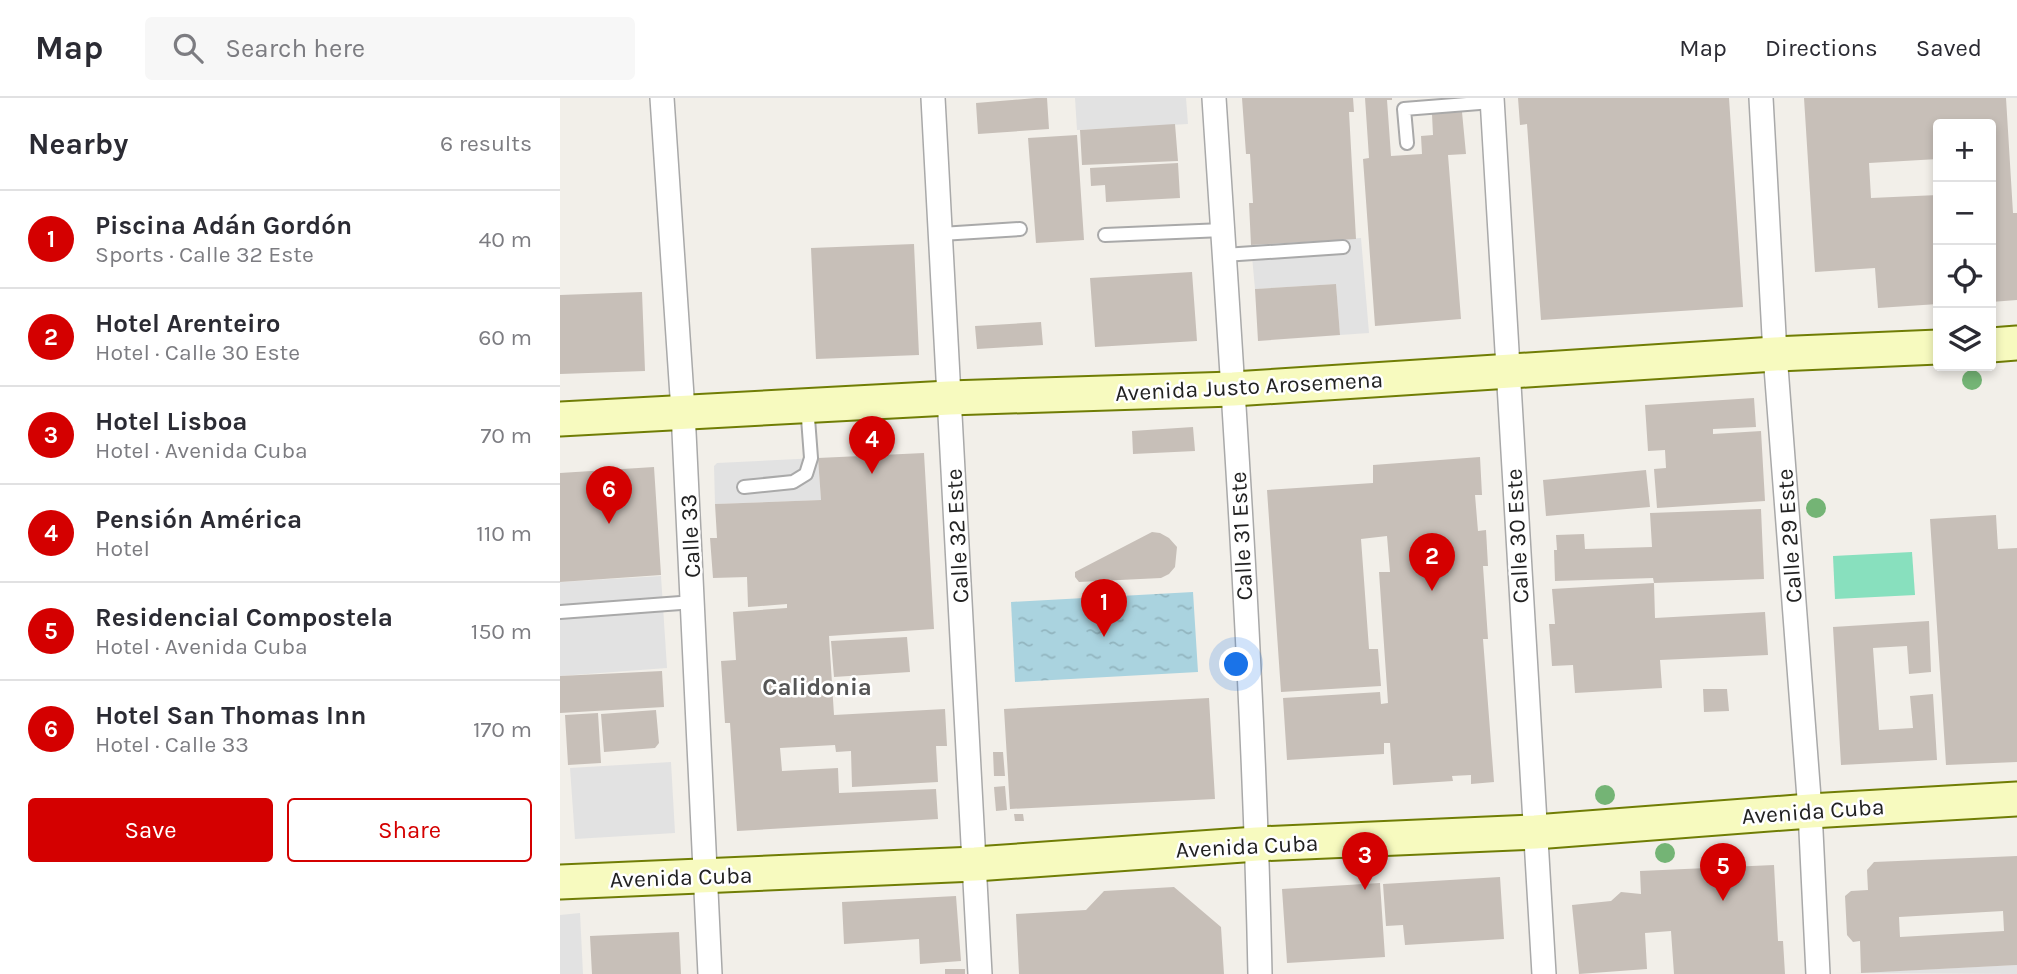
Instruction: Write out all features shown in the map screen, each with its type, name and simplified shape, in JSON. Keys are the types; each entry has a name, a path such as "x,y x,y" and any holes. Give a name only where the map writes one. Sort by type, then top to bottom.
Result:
{"street":[{"name":"Calle 33","path":"662,98 684,411 710,974"},
{"name":"Calle 32 Este","path":"933,98 980,974"},
{"name":"Calle 31 Este","path":"1214,98 1258,845 1260,974"},
{"name":"Calle 29 Este","path":"1760,98 1775,354 1810,811 1818,974"},
{"name":"Calle 30 Este","path":"1492,100 1544,974"},
{"path":"1996,345 2017,343"},
{"name":"Avenida Justo Arosemena","path":"560,419 949,398 1233,389 1775,354 1933,347"},
{"name":"Avenida Cuba","path":"560,882 975,864 1258,845 1535,832 1810,811 2017,799"}],"lane":[{"path":"1407,143 1404,109 1492,100"},
{"path":"941,234 1020,229"},
{"path":"1105,235 1223,230"},
{"path":"1224,255 1343,247"},
{"path":"744,487 793,482 806,474 811,458 807,405"},
{"path":"560,612 694,602"}],"green space":[{"path":"1912,552 1915,595 1835,599 1833,556"}],"shaded area":[{"path":"1075,98 1186,98 1188,124 1077,130"},
{"path":"1361,238 1369,333 1340,335 1336,284 1255,289 1251,245"},
{"path":"818,458 821,500 715,504 714,466 717,463"},
{"path":"661,576 667,668 560,676 560,582"},
{"path":"671,762 675,833 575,839 570,768"},
{"path":"580,913 583,974 560,974 560,915"},
{"path":"2017,965 2017,974 1856,973"}],"water":[{"path":"1193,592 1198,672 1015,682 1011,602"}],"building":[{"path":"1047,98 1049,129 978,134 976,103"},
{"path":"1242,98 1353,98 1354,112 1349,112 1356,239 1251,245 1249,203 1253,203 1250,154 1246,154"},
{"path":"1365,98 1392,98 1387,100 1391,156 1422,154 1421,136 1433,135 1432,114 1462,112 1466,154 1448,155 1461,319 1375,326 1363,159 1369,158"},
{"path":"1518,98 1729,98 1743,307 1541,320 1527,124 1520,125"},
{"path":"1804,98 2006,98 2013,213 2017,213 2017,300 1996,302 1996,119 1933,119 1933,159 1869,163 1871,198 1933,195 1933,304 1878,308 1875,268 1815,272"},
{"path":"1175,124 1178,161 1082,165 1080,130"},
{"path":"1077,135 1084,240 1036,243 1028,138"},
{"path":"1178,163 1180,198 1106,202 1105,185 1091,186 1090,168"},
{"path":"914,244 919,355 816,359 811,248"},
{"path":"1192,272 1197,341 1095,347 1090,278"},
{"path":"1336,284 1340,335 1258,341 1255,289"},
{"path":"642,292 645,371 560,374 560,295"},
{"path":"1041,322 1043,345 977,349 975,326"},
{"path":"1754,398 1756,427 1713,429 1713,434 1761,431 1765,501 1657,508 1654,469 1666,468 1665,450 1648,451 1645,405"},
{"path":"1193,427 1195,451 1133,454 1132,431"},
{"path":"924,453 934,629 829,636 834,715 945,709 947,746 936,746 938,782 852,787 851,751 836,752 835,745 780,748 782,771 838,768 839,793 936,789 938,819 737,831 730,723 725,723 721,661 736,660 733,612 787,608 787,604 748,607 747,577 713,578 710,538 717,538 715,504 821,500 818,458"},
{"path":"1480,457 1482,495 1475,495 1478,531 1486,530 1488,566 1483,566 1488,639 1483,639 1494,782 1471,784 1471,775 1452,776 1453,781 1393,785 1390,743 1384,743 1384,754 1287,760 1283,698 1380,692 1381,704 1388,703 1379,572 1390,572 1387,536 1361,539 1369,649 1378,649 1381,686 1281,692 1267,490 1373,483 1373,465"},
{"path":"654,467 661,575 560,582 560,473"},
{"path":"1646,470 1650,507 1546,516 1543,480"},
{"path":"1761,509 1764,579 1654,583 1653,578 1555,581 1556,535 1584,534 1585,549 1652,547 1650,513"},
{"path":"1996,515 1998,549 2017,548 2017,762 1946,765 1930,519"},
{"path":"1152,532 1169,538 1177,547 1175,567 1169,574 1161,578 1079,582 1075,577 1075,572"},
{"path":"1654,583 1655,618 1765,612 1768,655 1660,660 1662,688 1575,693 1573,665 1552,666 1549,624 1555,624 1552,589"},
{"path":"1929,621 1931,672 1909,674 1907,646 1873,648 1879,730 1913,728 1910,696 1933,694 1937,760 1841,765 1833,627"},
{"path":"907,637 910,672 834,677 831,641"},
{"path":"662,671 664,707 560,713 560,676"},
{"path":"1703,689 1727,689 1729,711 1704,712"},
{"path":"1209,698 1215,799 1010,809 1004,709"},
{"path":"656,710 659,743 655,748 604,752 601,714"},
{"path":"598,713 601,763 568,765 565,715"},
{"path":"993,752 1003,752 1005,776 994,776"},
{"path":"1005,786 1007,810 996,811 994,787"},
{"path":"1014,814 1023,814 1024,821 1015,821"},
{"path":"2017,856 2017,965 1861,973 1860,941 1853,942 1847,935 1845,896 1851,891 1868,890 1867,870 1874,862","holes":["2003,911 2004,931 1900,937 1899,917"]},
{"path":"1774,865 1778,941 1783,941 1785,974 1674,974 1671,931 1645,933 1647,969 1579,974 1572,905 1611,901 1621,892 1641,894 1640,871"},
{"path":"1500,877 1504,939 1405,945 1403,925 1386,926 1383,884"},
{"path":"1380,883 1385,957 1287,963 1282,889"},
{"path":"1174,887 1221,927 1224,974 1019,974 1016,914 1086,910 1104,891"},
{"path":"956,896 961,961 920,964 919,939 844,944 842,902"},
{"path":"679,932 681,974 592,974 590,936"},
{"path":"945,969 965,969 965,974 945,974"}],"place":[{"name":"Pensión América","path":"872,474"},
{"name":"Hotel San Thomas Inn","path":"609,524"},
{"name":"Hotel Arenteiro","path":"1432,591"},
{"name":"Piscina Adán Gordón","path":"1104,637"},
{"name":"Hotel Lisboa","path":"1365,890"},
{"name":"Residencial Compostela","path":"1723,901"}],"district":[{"name":"Calidonia","path":"817,687"}]}
